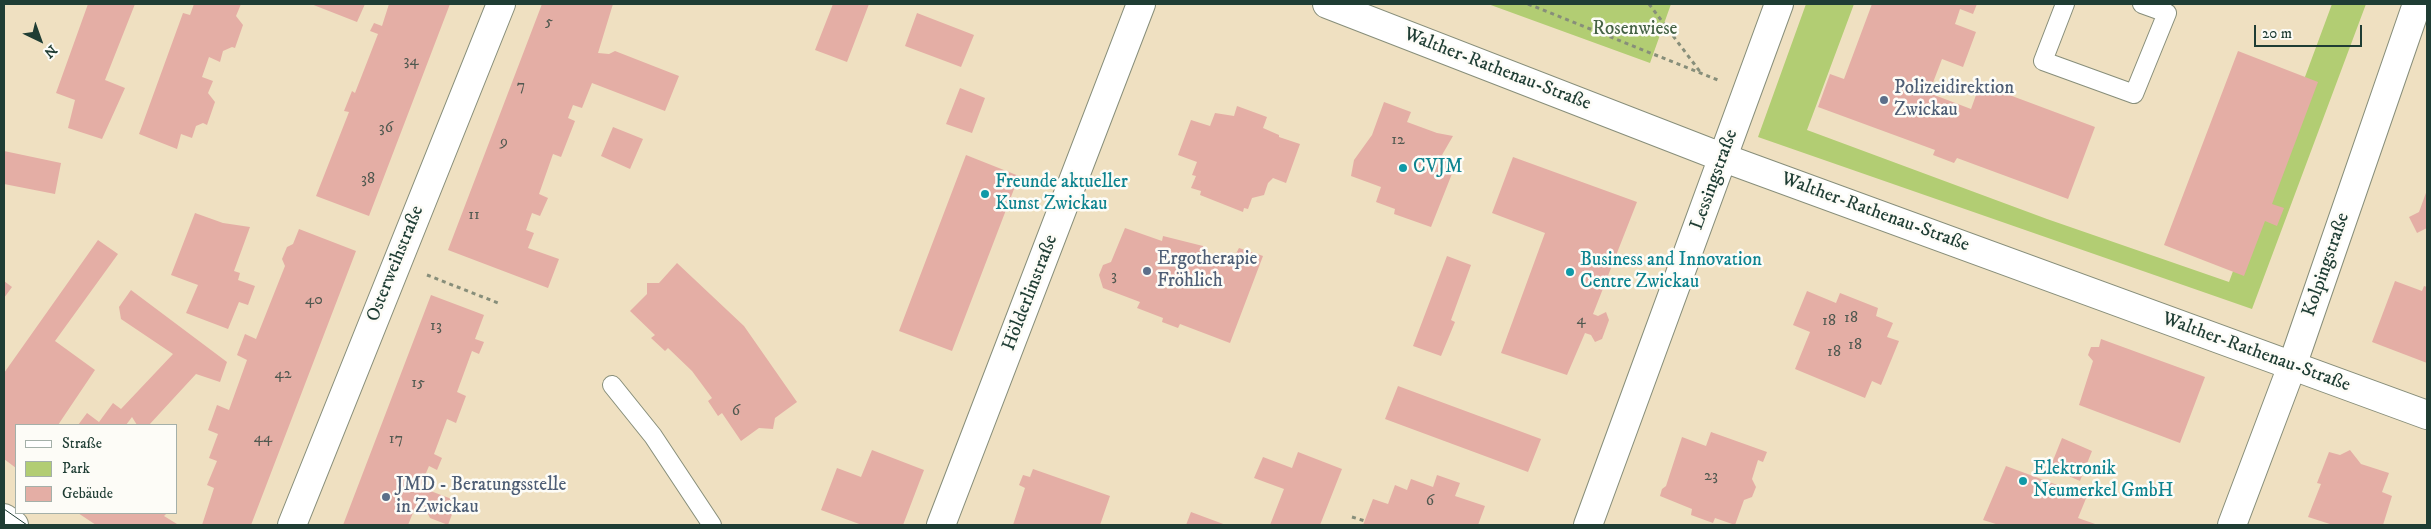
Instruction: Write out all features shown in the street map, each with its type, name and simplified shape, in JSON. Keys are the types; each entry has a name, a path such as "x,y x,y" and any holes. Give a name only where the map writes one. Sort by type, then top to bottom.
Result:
{"street":[{"name":"Osterweihstraße","path":"292,525 501,4"},
{"name":"Hölderlinstraße","path":"941,525 1141,4"},
{"name":"Walther-Rathenau-Straße","path":"1326,4 1724,158 2427,415"},
{"name":"Lessingstraße","path":"1588,525 1779,4"},
{"name":"Kolpingstraße","path":"2232,525 2292,366 2418,4"},
{"path":"4,518 14,525"}],"lane":[{"path":"2065,4 2043,61 2134,94 2168,13 2142,4"},
{"path":"612,385 653,436 712,525"}],"path":[{"path":"1528,4 1746,91"},
{"path":"1649,4 1702,75"},
{"path":"396,262 498,303"},
{"path":"1352,517 1364,521"}],"green space":[{"name":"Rosenwiese","path":"1488,4 1671,4 1650,63"},
{"path":"1806,4 1854,4 1807,130 2047,219 2229,282 2332,4 2366,4 2252,309 1758,137"}],"building":[{"path":"88,4 135,4 105,80 125,88 102,139 68,128 75,100 56,93"},
{"path":"194,4 241,4 236,16 243,25 235,48 232,47 223,51 220,62 209,57 202,77 213,81 208,93 215,102 207,125 203,123 196,126 192,138 181,134 177,149 139,134 183,13 190,15"},
{"path":"311,4 365,4 357,22"},
{"path":"389,4 450,4 369,216 316,196 349,112 344,111 352,91 355,93 378,34 370,31 374,23 382,26"},
{"path":"542,4 613,4 598,53 609,54 615,51 679,76 665,111 592,83 582,108 573,105 568,118 575,121 561,157 553,154 539,194 548,198 540,216 532,213 526,230 534,233 528,248 559,259 548,288 448,250"},
{"path":"833,4 869,4 847,62 815,50"},
{"name":"Polizeidirektion Zwickau","path":"1872,4 1977,4 1973,14 1960,9 1955,24 1976,32 1963,67 1942,59 1929,93 1971,109 1980,84 2095,127 2068,199 1957,158 1954,163 1933,155 1935,150 1818,107 1830,74 1844,79"},
{"path":"917,13 974,35 961,67 905,46"},
{"path":"2238,51 2318,82 2272,204 2284,208 2277,226 2265,221 2244,276 2164,245"},
{"path":"960,88 985,98 972,133 946,124"},
{"name":"CVJM","path":"1384,102 1411,112 1407,122 1437,133 1453,136 1442,155 1457,161 1431,227 1394,214 1395,209 1376,202 1381,187 1351,176 1354,160 1372,135"},
{"path":"1237,106 1267,117 1263,128 1279,135 1279,137 1300,144 1286,183 1273,178 1268,183 1264,195 1252,198 1248,209 1244,208 1243,212 1200,195 1201,191 1191,188 1196,176 1192,175 1197,162 1178,155 1191,120 1210,126 1215,113 1234,116"},
{"path":"613,127 643,139 630,169 601,156"},
{"path":"4,151 61,163 55,194 4,184"},
{"path":"966,155 1019,176 952,351 899,331"},
{"name":"Business and Innovation Centre Zwickau","path":"1513,157 1637,202 1593,314 1598,316 1606,312 1609,320 1602,339 1595,342 1591,335 1585,333 1567,375 1501,353 1545,233 1492,213"},
{"path":"2427,190 2427,228 2417,233 2409,217 2419,212"},
{"path":"195,213 223,223 250,227 234,271 240,273 238,280 255,286 248,305 239,302 228,329 186,313 198,285 171,275"},
{"path":"1125,228 1162,241 1163,236 1203,246 1206,252 1232,261 1239,248 1263,256 1230,343 1180,324 1178,328 1162,322 1163,318 1137,308 1140,302 1103,288 1099,275 1103,265 1111,262"},
{"path":"299,229 356,251 251,525 202,525 214,488 207,485 217,461 209,458 218,434 208,430 217,405 229,410 247,360 237,355 245,334 256,339 285,266 282,259 287,247 293,244"},
{"path":"98,240 118,254 55,341 95,370 59,424 15,424 15,467 4,459 4,373"},
{"path":"1447,256 1471,265 1451,320 1455,322 1441,356 1413,346"},
{"path":"677,263 744,326 797,402 775,418 773,429 759,428 741,441 722,413 718,416 708,401 712,398 692,371 668,348 665,351 651,338 655,335 630,311 647,294 647,283 659,283"},
{"path":"4,281 12,287 4,298"},
{"path":"2395,281 2422,291 2424,286 2427,287 2427,363 2372,342"},
{"path":"131,290 227,362 220,382 196,374 150,424 136,424 132,417 127,424 79,424 87,413 99,422 113,403 121,409 173,354 121,319 119,307"},
{"path":"1807,291 1836,303 1840,293 1878,308 1876,316 1893,323 1887,337 1899,341 1881,385 1872,381 1865,398 1795,369 1810,332 1793,325"},
{"path":"431,295 484,315 475,339 484,342 479,354 472,351 457,392 466,396 456,423 447,419 434,454 442,458 437,470 429,466 420,487 457,501 448,525 430,518 421,500 417,503 408,525 343,525"},
{"path":"2101,339 2205,377 2180,443 2079,405 2093,361 2088,355 2091,347 2099,347"},
{"path":"1398,386 1541,439 1528,472 1385,419"},
{"path":"1711,432 1767,452 1763,462 1758,460 1752,479 1756,487 1752,497 1744,500 1735,525 1715,518 1713,523 1691,515 1692,509 1660,496 1662,489 1666,486 1682,437 1706,446"},
{"path":"2062,438 2092,451 2080,481 2050,468"},
{"path":"872,450 924,470 903,525 862,525 821,510 837,468 861,477"},
{"path":"2350,450 2361,464 2389,473 2382,492 2392,496 2383,525 2333,525 2308,517 2321,484 2317,483 2329,452 2340,455"},
{"path":"1298,452 1342,469 1320,525 1270,525 1284,489 1254,478 1263,457 1292,468"},
{"name":"Elektronik Neumerkel GmbH","path":"2006,466 2087,496 2078,518 2098,525 1999,525 1983,520"},
{"path":"1033,469 1110,496 1100,525 1013,525 1025,488 1019,485 1023,475 1030,477"},
{"path":"1437,475 1460,483 1455,496 1485,506 1478,525 1363,525 1373,499 1388,504 1395,485 1407,490 1411,479 1433,487"},
{"path":"1191,512 1226,525 1186,525"},
{"path":"80,514 166,514 164,516 177,524 96,525"}],"tram line":[{"path":"4,509 27,525"}],"place":[{"name":"Polizeidirektion Zwickau","path":"1884,100"},
{"name":"CVJM","path":"1403,168"},
{"name":"Freunde aktueller Kunst Zwickau","path":"985,194"},
{"name":"Ergotherapie Fröhlich","path":"1147,271"},
{"name":"Business and Innovation Centre Zwickau","path":"1570,272"},
{"name":"Elektronik Neumerkel GmbH","path":"2023,481"},
{"name":"JMD - Beratungsstelle in Zwickau","path":"386,497"}]}
